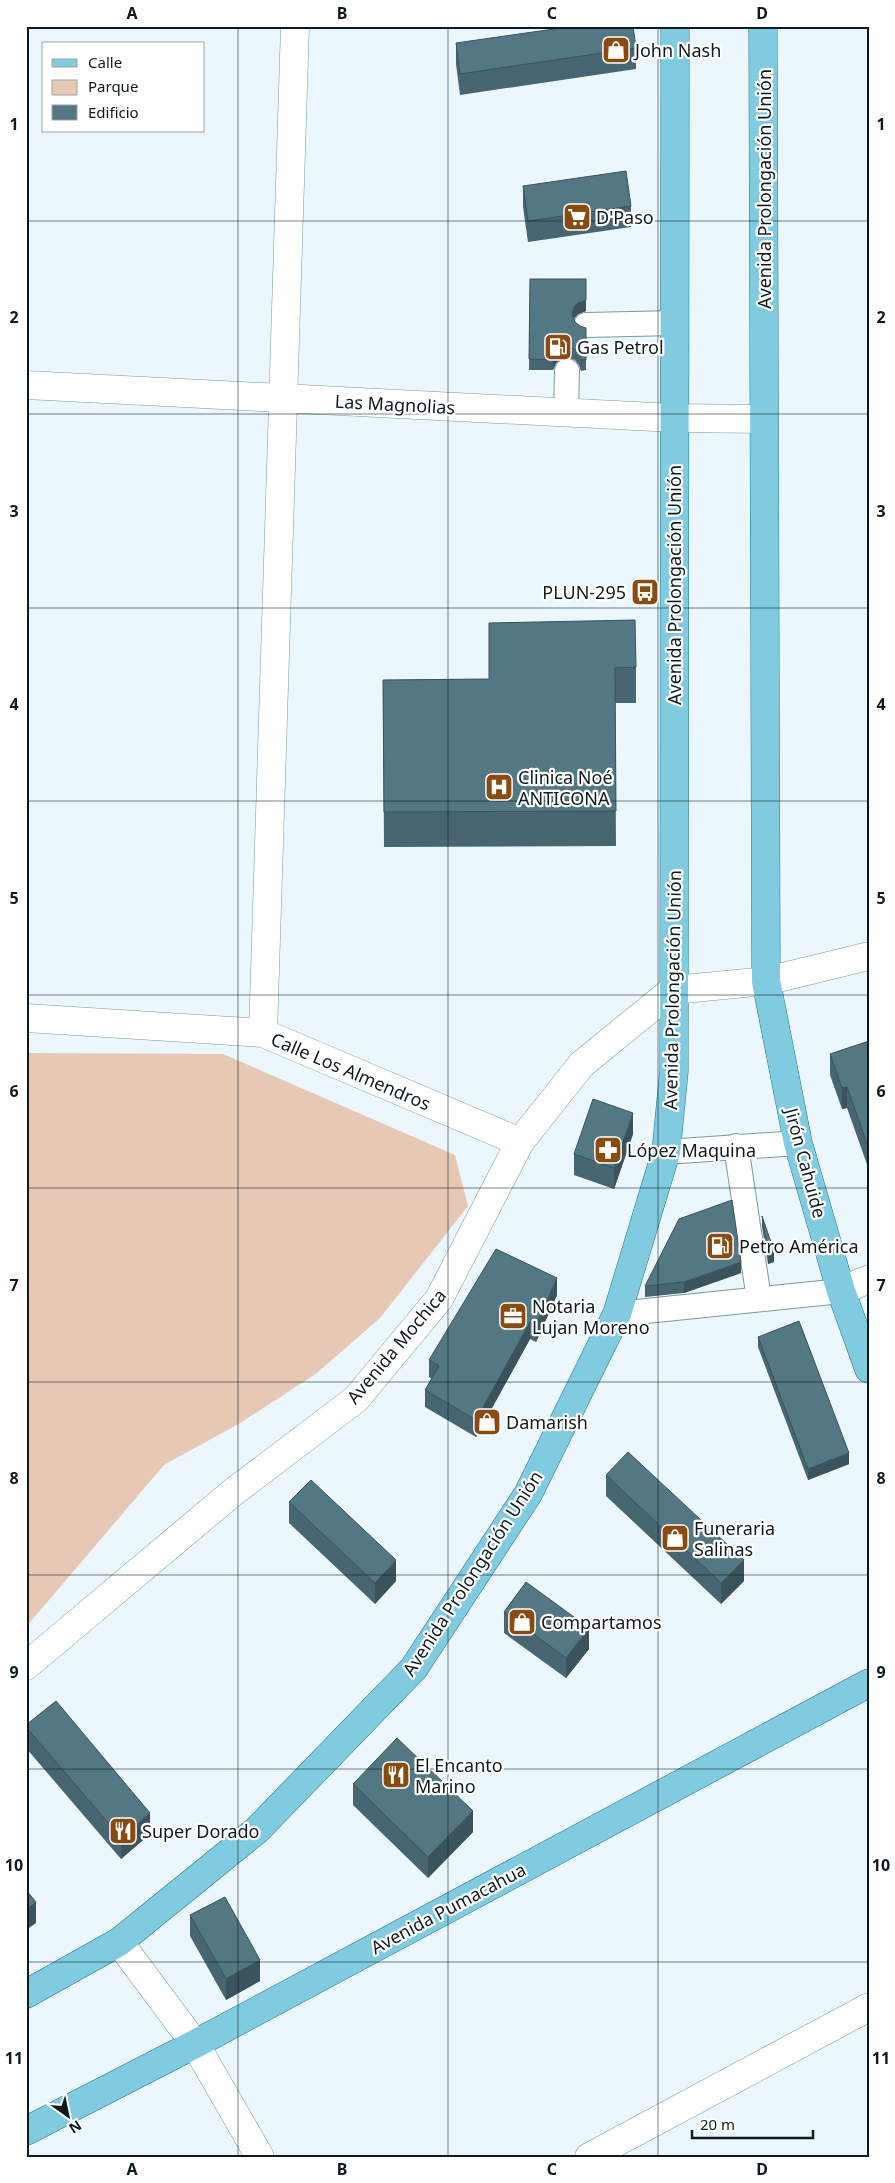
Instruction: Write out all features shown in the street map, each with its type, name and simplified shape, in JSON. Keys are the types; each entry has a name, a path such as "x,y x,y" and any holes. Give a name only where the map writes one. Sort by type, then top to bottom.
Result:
{"main road":[{"name":"Avenida Prolongación Unión","path":"120,1942 258,1830 414,1668 528,1494 617,1314 666,1152 674,1071 675,26"},
{"name":"Avenida Prolongación Unión","path":"763,26 766,981"},
{"name":"Jirón Cahuide","path":"766,981 798,1143 842,1291 869,1369"},
{"name":"Avenida Pumacahua","path":"26,2131 194,2044 869,1682"},
{"path":"26,1994 120,1942"}],"street":[{"path":"263,1033 295,26"},
{"name":"Las Magnolias","path":"26,385 674,418 764,419"},
{"path":"674,990 766,981 869,956"},
{"name":"Avenida Mochica","path":"26,1666 232,1493 356,1399 439,1299 520,1142 582,1064 674,990"},
{"name":"Calle Los Almendros","path":"26,1018 263,1033 520,1142"},
{"path":"842,1291 869,1279"},
{"path":"120,1942 194,2044 260,2157"},
{"path":"589,2157 869,2007"}],"lane":[{"path":"586,325 674,323"},
{"path":"566,413 567,371"},
{"path":"666,1152 798,1143"},
{"path":"736,1146 759,1300"},
{"path":"617,1314 842,1291"}],"green space":[{"path":"26,1053 223,1054 455,1155 468,1206 380,1318 317,1373 242,1422 164,1465 26,1627"}],"building":[{"path":"575,26 633,26 636,48 460,74 456,43"},
{"path":"626,171 631,206 528,221 523,186"},
{"name":"Gas Petrol","path":"530,279 586,279 586,300 574,307 572,314 575,322 586,328 586,360 581,360 575,349 567,346 556,352 553,360 529,359"},
{"name":"Clinica Noé ANTICONA","path":"635,620 636,667 615,668 616,811 384,812 383,680 489,679 489,623"},
{"path":"869,1041 869,1149 847,1087 842,1088 830,1054"},
{"path":"593,1099 633,1113 614,1168 574,1154"},
{"path":"732,1200 741,1262 684,1282 645,1286 679,1219"},
{"path":"762,1216 774,1251 768,1253"},
{"path":"496,1249 557,1278 536,1325 530,1322 476,1420 425,1390 439,1366 429,1360"},
{"path":"799,1321 849,1453 808,1469 758,1337"},
{"path":"628,1452 744,1560 721,1583 606,1475"},
{"path":"311,1480 396,1560 375,1583 289,1502"},
{"path":"526,1582 589,1628 566,1658 504,1612"},
{"path":"56,1701 150,1813 121,1838 26,1727 26,1725"},
{"path":"397,1738 473,1811 428,1857 353,1784"},
{"path":"26,1890 36,1902 26,1910"},
{"path":"225,1897 260,1960 226,1979 190,1915"}],"place":[{"name":"John Nash","path":"616,50"},
{"name":"D'Paso","path":"577,217"},
{"name":"Gas Petrol","path":"558,347"},
{"name":"PLUN-295","path":"645,592"},
{"name":"Clinica Noé ANTICONA","path":"499,787"},
{"name":"López Maquina","path":"608,1150"},
{"name":"Petro América","path":"720,1246"},
{"name":"Notaria Lujan Moreno","path":"513,1316"},
{"name":"Damarish","path":"487,1422"},
{"name":"Funeraria Salinas","path":"675,1538"},
{"name":"Compartamos","path":"522,1622"},
{"name":"El Encanto Marino","path":"396,1775"},
{"name":"Super Dorado","path":"123,1831"}]}
